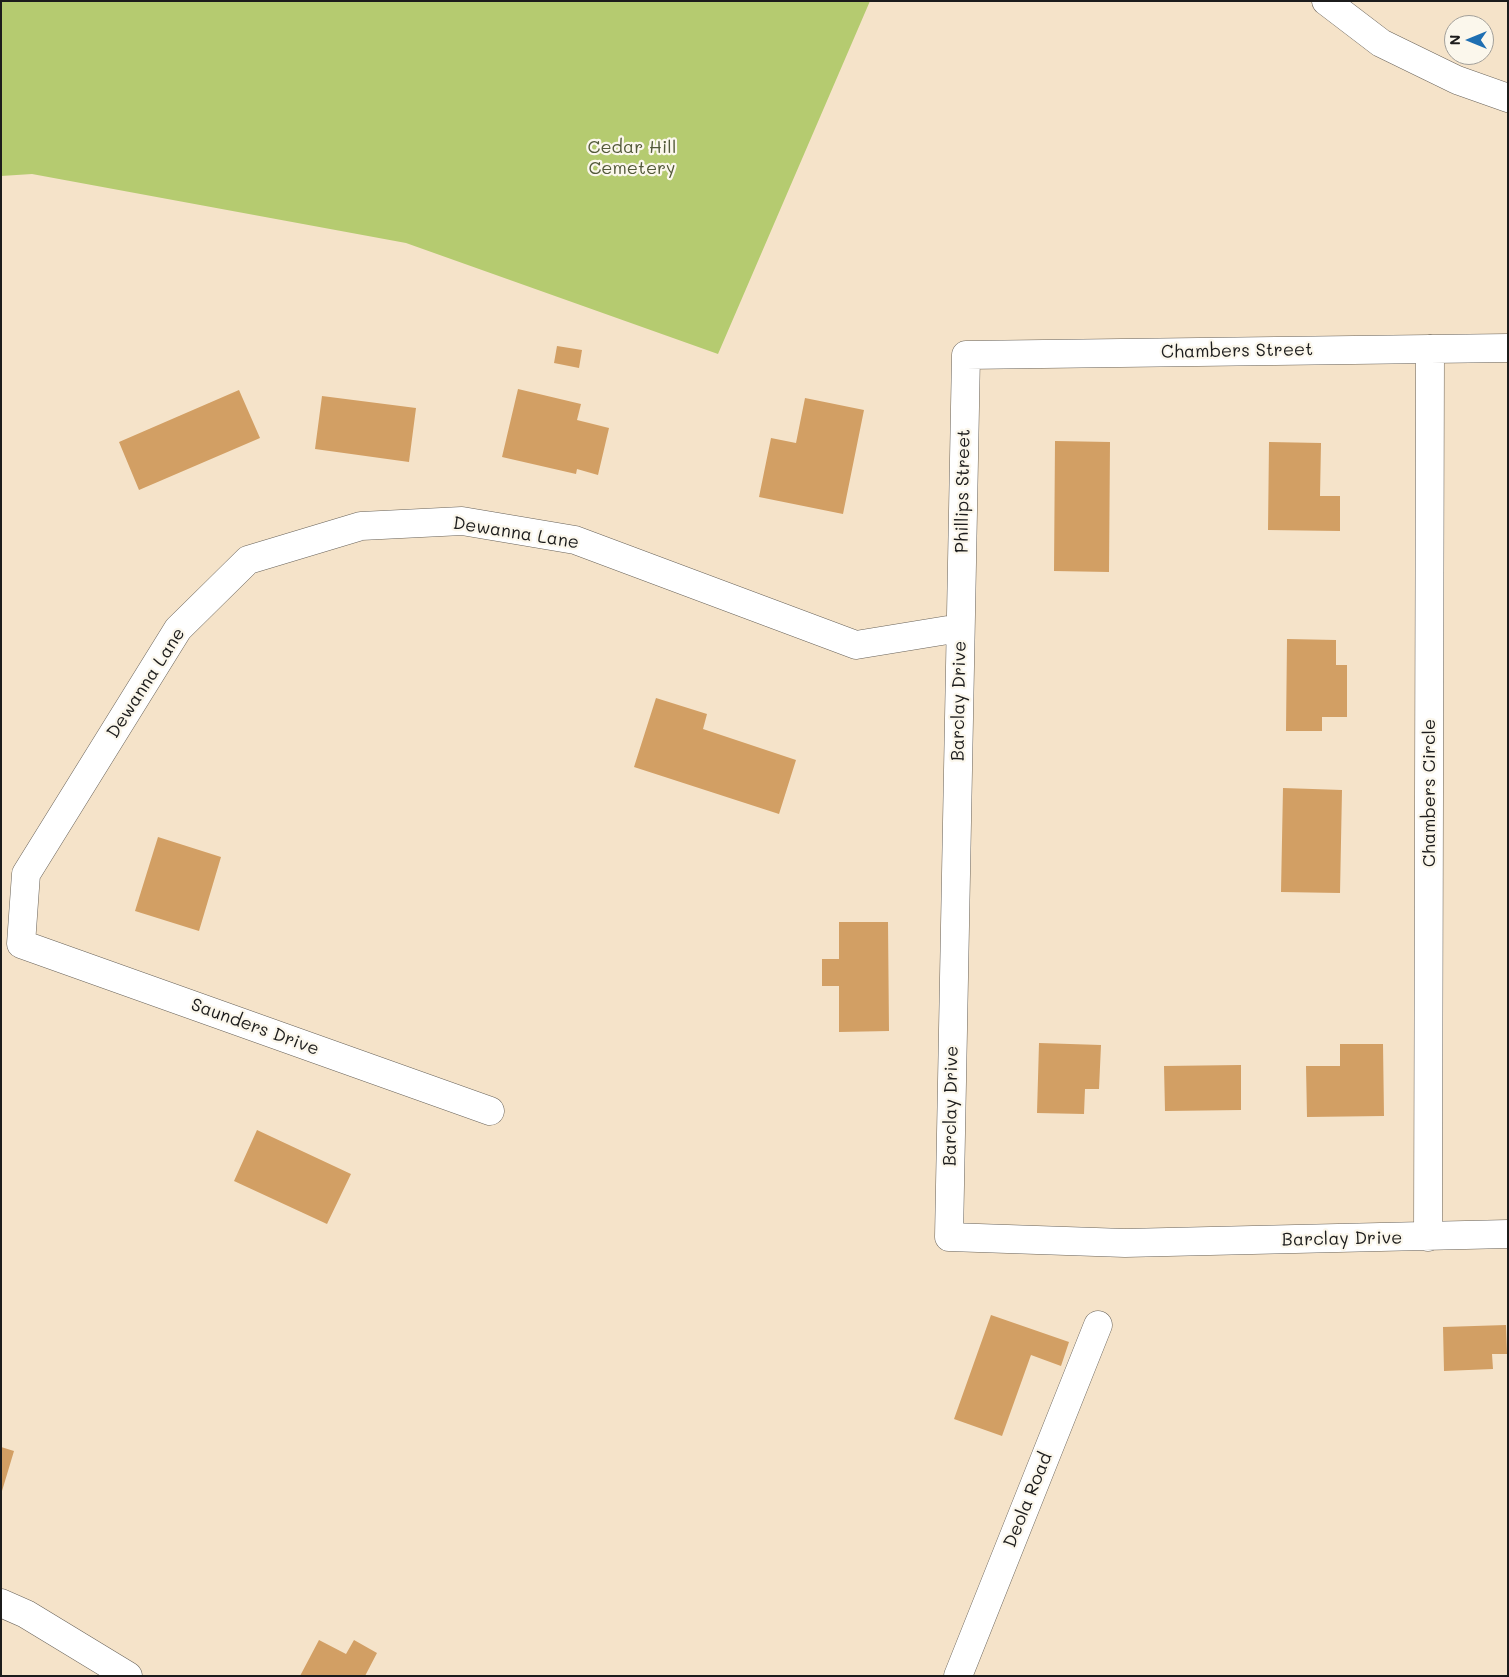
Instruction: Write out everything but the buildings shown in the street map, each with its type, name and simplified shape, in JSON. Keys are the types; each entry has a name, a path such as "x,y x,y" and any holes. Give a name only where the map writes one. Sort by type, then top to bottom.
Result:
{"street":[{"path":"1326,1 1381,43 1457,80 1508,98"},
{"name":"Chambers Street","path":"966,355 1508,348"},
{"name":"Chambers Circle","path":"1428,1237 1430,349"},
{"name":"Phillips Street","path":"960,628 966,355"},
{"name":"Dewanna Lane","path":"21,944 26,874 178,629 248,560 361,526 462,521 574,540 755,607"},
{"name":"Barclay Drive","path":"755,607 856,645 960,628 948,1237 1125,1243 1508,1234"},
{"name":"Saunders Drive","path":"21,944 490,1111"},
{"name":"Deola Road","path":"958,1676 1098,1325"},
{"path":"1,1603 26,1614 128,1676"}],"green space":[{"name":"Cedar Hill Cemetery","path":"1,1 870,1 718,354 406,243 32,174 1,176"}]}
